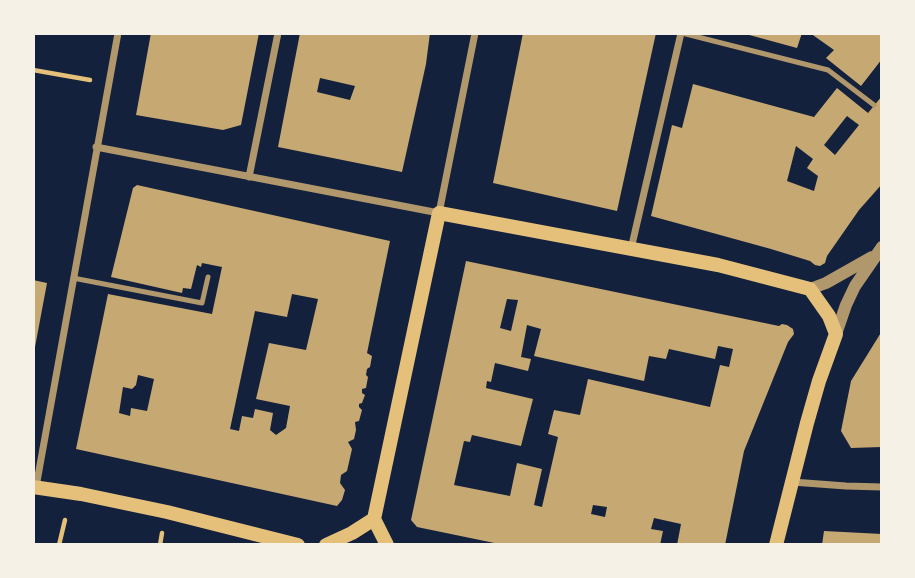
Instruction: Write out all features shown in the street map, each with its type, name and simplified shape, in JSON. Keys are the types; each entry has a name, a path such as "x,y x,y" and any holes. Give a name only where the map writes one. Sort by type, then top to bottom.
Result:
{"main road":[{"path":"387,545 374,519 439,213 718,265 810,289 829,316 836,334 819,381 776,545"},
{"path":"34,487 167,512 298,545"},
{"path":"326,545 374,519"}],"street":[{"path":"34,487 118,33"},
{"path":"249,177 278,33"},
{"path":"96,147 439,213 475,33"},
{"path":"631,249 682,33"},
{"path":"810,289 826,284 879,251"},
{"path":"836,334 855,286 879,251"},
{"path":"791,482 882,487"}],"lane":[{"path":"682,33 828,70 874,105"},
{"path":"73,278 202,303 208,276"}],"path":[{"path":"33,70 108,84"},
{"path":"59,545 65,520"}],"building":[{"path":"151,33 259,33 241,125 223,130 136,115"},
{"path":"300,33 430,33 426,64 402,172 278,147","holes":["320,78 355,86 350,100 317,92"]},
{"path":"523,33 656,33 617,211 493,183"},
{"path":"742,33 802,33 797,48"},
{"path":"810,33 882,33 882,59 861,86 826,58 834,50"},
{"path":"693,84 814,117 837,88 868,113 882,96 882,184 859,210 825,263 815,265 771,249 651,216 672,125 682,128","holes":["847,116 859,125 835,155 824,145","796,146 813,159 807,168 818,176 814,191 787,181"]},
{"path":"137,185 390,241 367,353 372,356 367,369 366,388 362,389 365,395 359,404 362,410 359,421 355,422 354,439 348,442 352,449 347,471 341,475 340,483 345,490 337,506 76,449 108,294 212,314 222,267 202,263 201,267 197,265 191,289 183,288 182,293 111,277 133,188","holes":["292,294 318,299 306,350 269,343 256,399 290,406 286,428 276,435 270,430 273,413 255,409 253,418 242,416 239,431 230,429 255,311 287,317","138,375 154,379 147,411 131,408 130,416 119,413 123,387 132,389 136,385"]},
{"path":"466,261 779,326 787,325 793,329 794,334 788,342 744,451 725,545 677,545 681,524 654,518 651,529 663,531 660,545 504,545 417,527 411,520","holes":["507,299 518,300 511,331 500,328","527,325 541,329 534,356 644,381 649,356 666,359 669,349 715,359 718,346 733,349 729,367 720,365 710,407 588,379 580,415 554,410 548,434 558,437 542,507 534,505 542,469 517,463 510,496 454,485 464,441 470,442 472,435 521,446 533,399 486,388 487,381 491,382 495,363 528,371 531,359 521,357","593,505 607,507 605,517 591,514"]},
{"path":"33,280 47,283 35,347 33,347"},
{"path":"882,331 882,447 851,448 841,431 851,381"},
{"path":"824,531 882,534 882,545 822,545"}]}
